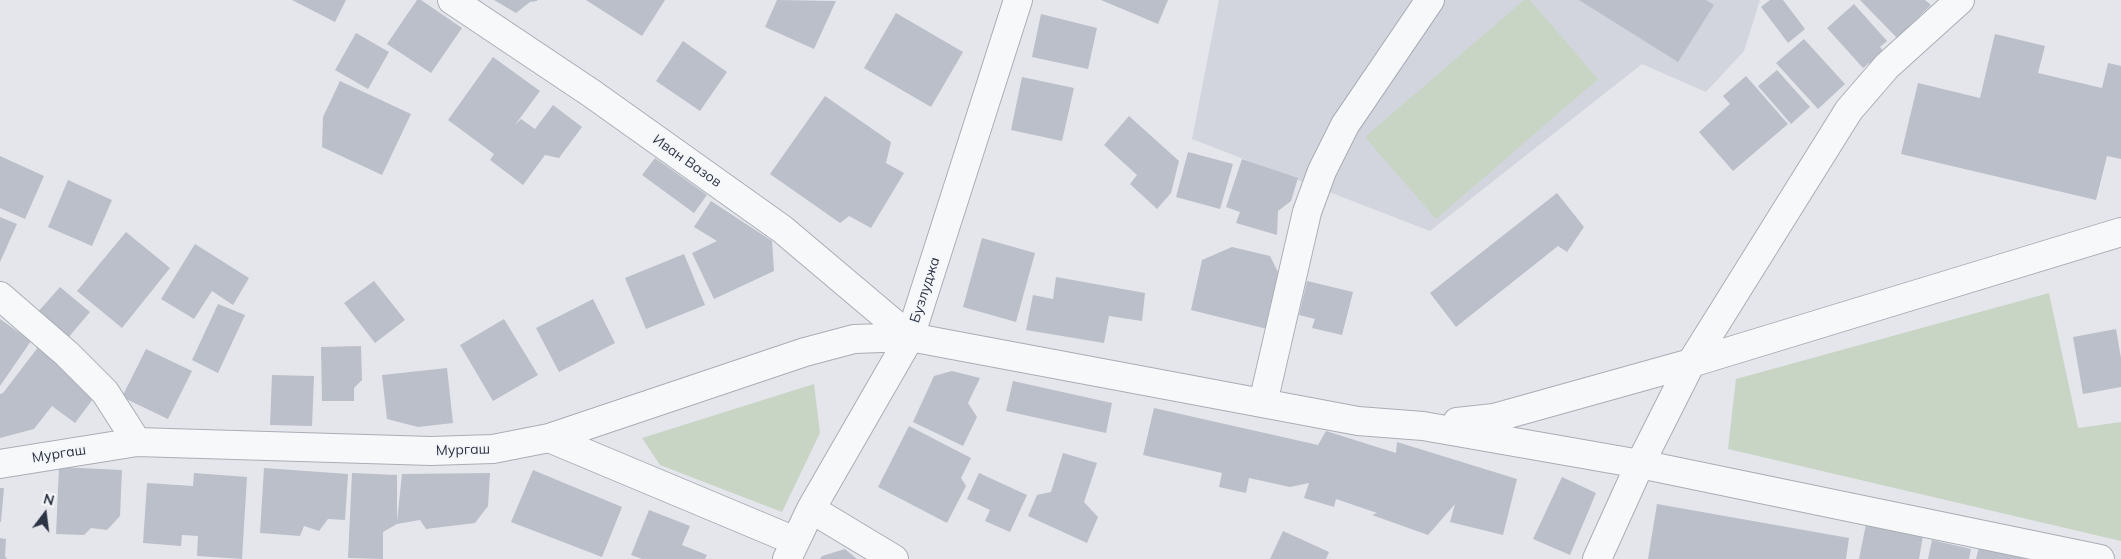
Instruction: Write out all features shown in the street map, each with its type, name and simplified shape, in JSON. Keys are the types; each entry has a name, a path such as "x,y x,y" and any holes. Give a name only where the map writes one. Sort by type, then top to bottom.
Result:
{"street":[{"name":"Иван Вазов","path":"452,0 591,93 782,229 910,337"},
{"name":"Бузлуджа","path":"791,550 811,510 910,337 1018,0"},
{"path":"1263,403 1307,212 1322,171 1345,125 1430,0"},
{"path":"1597,559 1640,464 1691,363 1849,110 1887,66 1951,3"},
{"path":"1423,426 1494,418 1691,363 2121,232"},
{"path":"0,296 67,354 105,392 137,442"},
{"name":"Мургаш","path":"0,464 137,442 431,451 493,449 550,438 814,350 854,339 910,337 1358,421 1423,426"},
{"path":"1423,426 1640,464 2100,559"},
{"path":"550,438 791,550"},
{"path":"811,510 894,559"}],"shaded area":[{"path":"1219,0 1760,0 1744,51 1706,92 1642,64 1430,231 1192,139"}],"green space":[{"path":"1524,0 1530,0 1598,79 1436,219 1365,137"},
{"path":"2049,293 2078,428 2121,422 2121,541 1728,449 1736,379"},
{"path":"814,384 820,433 782,512 660,465 642,438"}],"building":[{"path":"292,0 346,0 335,22"},
{"path":"417,0 421,0 462,28 431,73 387,44"},
{"path":"494,0 537,1 530,2 516,13"},
{"path":"586,0 665,0 642,36"},
{"path":"777,0 836,1 814,49 765,27"},
{"path":"1101,0 1168,0 1158,24"},
{"path":"1579,0 1706,0 1714,5 1678,62"},
{"path":"1770,0 1783,0 1805,29 1788,43 1761,7"},
{"path":"1860,0 1925,0 1931,5 1897,38"},
{"path":"1854,4 1887,41 1880,47 1885,53 1873,64 1869,63 1863,68 1827,28"},
{"path":"896,13 963,52 931,107 864,68"},
{"path":"1041,14 1097,28 1088,69 1032,57"},
{"path":"356,33 389,52 368,89 335,70"},
{"path":"1995,34 2045,46 2038,73 2102,88 2108,63 2121,66 2121,159 2107,156 2096,200 1901,154 1918,83 1980,98"},
{"path":"1804,39 1845,84 1818,109 1776,63"},
{"path":"683,41 727,72 700,111 656,81"},
{"path":"493,57 540,91 515,125 521,119 535,129 553,105 582,127 559,158 545,155 523,185 490,160 494,154 448,120"},
{"path":"1777,70 1810,107 1791,124 1758,86"},
{"path":"1746,76 1788,124 1733,171 1699,132 1730,104 1723,96"},
{"path":"1022,77 1074,88 1062,141 1011,130"},
{"path":"340,81 411,114 382,175 322,147 323,117"},
{"path":"825,96 891,142 886,163 904,173 871,228 849,216 840,223 770,174"},
{"path":"1129,116 1179,161 1171,193 1157,209 1130,184 1137,175 1104,145"},
{"path":"1188,152 1233,164 1220,209 1176,197"},
{"path":"0,156 44,176 25,219 0,208"},
{"path":"655,158 707,195 694,213 642,175"},
{"path":"1242,159 1298,178 1291,201 1278,211 1277,235 1236,223 1240,212 1226,207"},
{"path":"68,180 112,200 92,246 48,227"},
{"path":"1557,193 1584,227 1567,252 1558,246 1456,327 1430,293"},
{"path":"711,201 772,241 774,271 714,299 692,253 717,241 694,227"},
{"path":"0,217 17,224 0,262"},
{"path":"126,232 170,268 122,328 77,291"},
{"path":"982,238 1035,253 1016,322 963,307"},
{"path":"195,244 249,278 233,305 212,291 194,319 161,299"},
{"path":"1232,247 1270,256 1282,280 1271,330 1191,310 1202,260"},
{"path":"684,254 705,305 646,329 625,278"},
{"path":"1056,277 1145,293 1142,321 1109,316 1104,343 1026,330 1033,295 1053,299"},
{"path":"374,281 405,320 375,343 344,303"},
{"path":"1307,281 1353,292 1342,335 1312,328 1315,319 1299,315"},
{"path":"60,287 90,312 68,338 37,313"},
{"path":"593,299 615,343 559,372 536,328"},
{"path":"218,304 245,315 218,373 192,360"},
{"path":"0,319 31,341 0,386"},
{"path":"504,319 538,375 493,401 460,345"},
{"path":"2116,329 2121,358 2121,387 2083,394 2073,337"},
{"path":"39,346 99,391 75,423 52,406 34,429 0,438 0,394 3,393"},
{"path":"361,346 362,380 354,388 354,401 322,401 321,347"},
{"path":"146,349 192,371 168,419 122,397"},
{"path":"447,368 453,423 418,427 387,419 382,375"},
{"path":"952,371 980,378 968,403 977,417 963,446 913,422 934,376"},
{"path":"272,375 314,376 312,426 270,425"},
{"path":"1013,381 1112,403 1106,433 1006,411"},
{"path":"1154,408 1318,445 1326,431 1396,453 1397,442 1517,479 1503,535 1450,522 1455,504 1428,535 1372,515 1377,513 1336,499 1334,507 1304,498 1309,483 1290,487 1249,478 1246,493 1219,487 1222,473 1143,455"},
{"path":"909,426 971,458 961,478 966,486 947,523 878,487"},
{"path":"1063,453 1097,463 1084,502 1098,517 1087,543 1028,516 1037,495 1051,492"},
{"path":"59,467 122,470 120,516 107,530 91,528 84,535 56,534"},
{"path":"264,468 348,474 345,520 328,519 319,531 304,526 300,536 260,533"},
{"path":"533,470 622,507 602,557 511,522"},
{"path":"194,473 247,477 242,559 197,556 198,536 182,535 181,546 143,543 147,483 193,486"},
{"path":"352,473 397,475 397,521 402,474 490,473 488,506 475,523 426,529 420,520 397,524 383,532 383,559 348,558"},
{"path":"979,473 1027,495 1010,532 985,521 990,510 967,499"},
{"path":"1562,477 1596,493 1570,555 1533,539"},
{"path":"0,488 4,488 1,522 0,522"},
{"path":"1657,504 1849,538 1846,559 1648,559"},
{"path":"649,510 690,526 682,545 707,555 705,559 642,559 631,555"},
{"path":"1867,519 1924,530 1919,559 1859,559"},
{"path":"1283,531 1329,552 1326,559 1270,559"},
{"path":"0,538 6,539 5,556 7,559 0,559"},
{"path":"1932,540 1971,549 1969,559 1928,559"},
{"path":"1979,547 2029,558 2029,559 1976,559"},
{"path":"845,549 857,559 820,559 822,556"}]}
